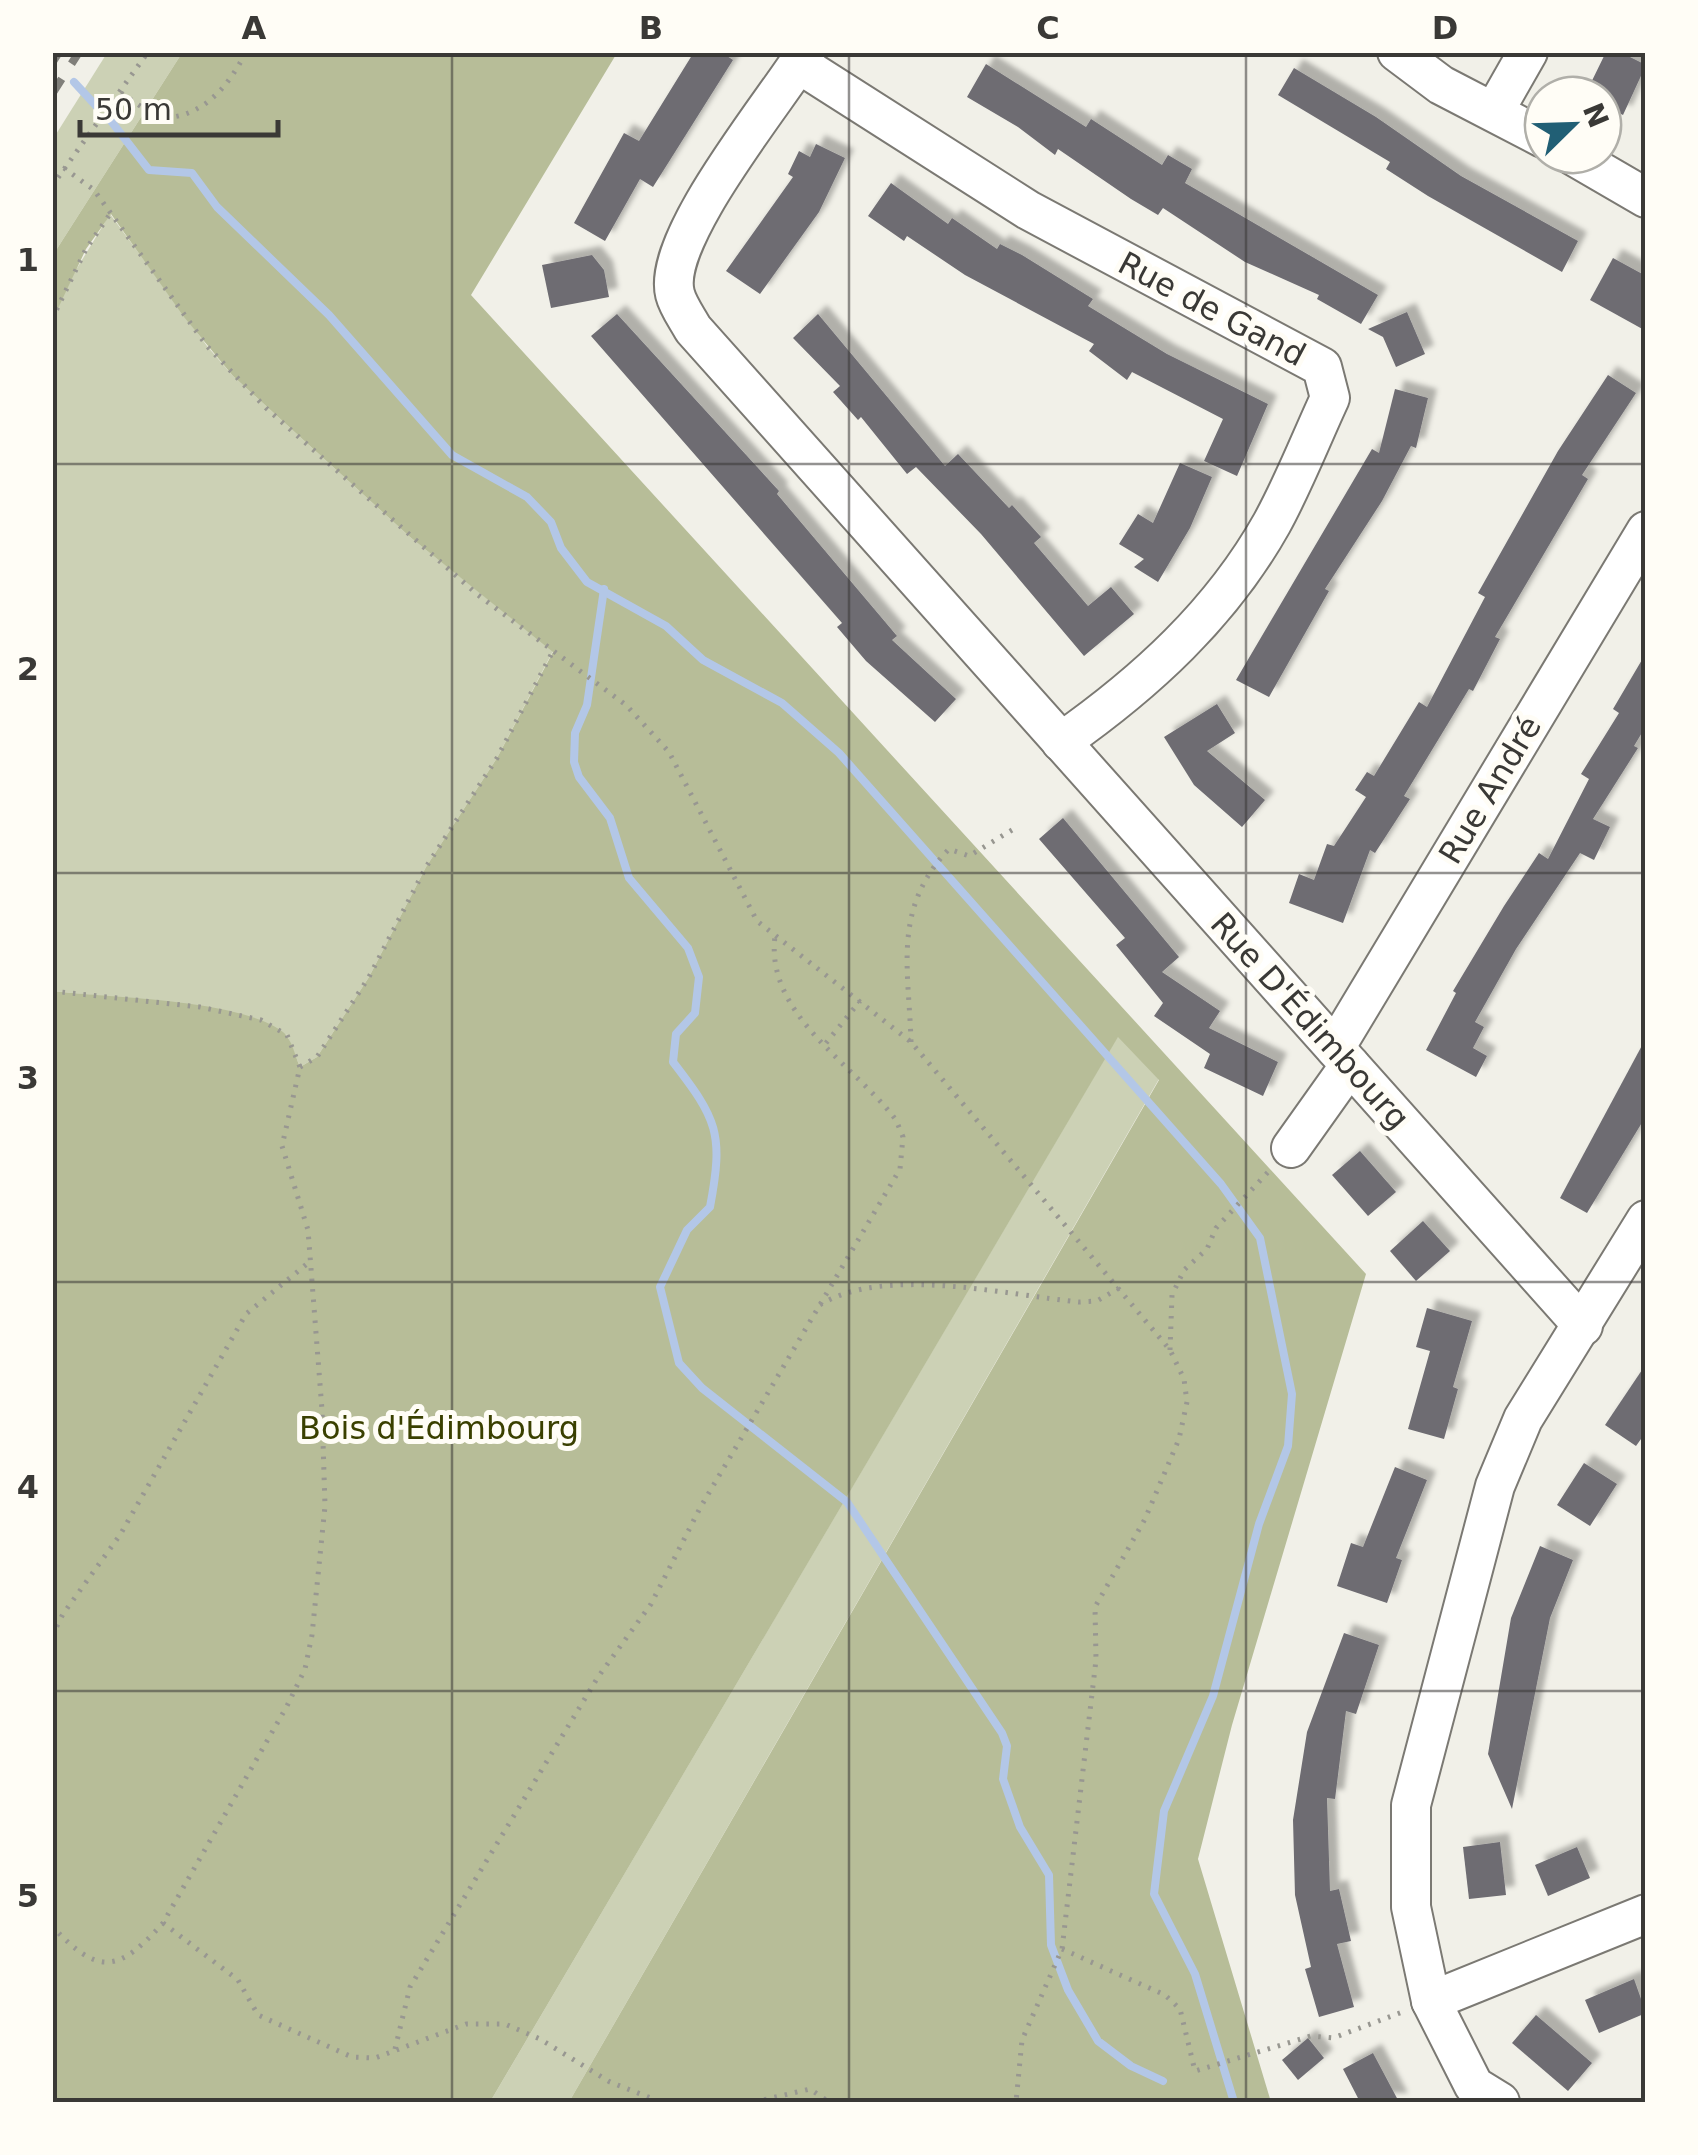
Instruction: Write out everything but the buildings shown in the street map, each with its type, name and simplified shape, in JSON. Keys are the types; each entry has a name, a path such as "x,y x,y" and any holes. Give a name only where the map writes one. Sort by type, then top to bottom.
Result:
{"street":[{"path":"1397,52 1442,85 1523,127"},
{"path":"1494,110 1528,52"},
{"name":"Rue de Gand","path":"802,58 1028,210 1322,368 1330,398 1271,524 1209,614 1134,691 1061,742"},
{"name":"Rue D'Édimbourg","path":"802,58 705,200 675,264 674,294 693,329 1584,1326"},
{"path":"1606,175 1646,198"},
{"name":"Rue André","path":"1291,1148 1646,531"},
{"path":"1500,2102 1474,2086 1431,2001 1410,1908 1411,1805 1495,1486 1523,1419 1646,1220"},
{"path":"1431,2001 1646,1914"}],"path":[{"path":"52,186 148,52"},
{"path":"120,93 158,118 189,114 217,94 246,52"},
{"path":"64,168 94,190 184,317 244,386 410,537 653,731 669,752 748,909 776,936 910,1042 1121,1287 1170,1350 1184,1379 1187,1402 1179,1439 1145,1519 1092,1618 1096,1660 1062,1949 1022,2040 1016,2102"},
{"path":"52,318 110,214"},
{"path":"300,1067 316,1058 368,977 426,867 497,758 553,651"},
{"path":"910,1042 906,982 909,934 919,887 928,871 949,850 969,856 1012,830"},
{"path":"395,2049 410,1987 598,1677 651,1604 700,1508 890,1192 904,1153 896,1120 785,998 772,953 776,936"},
{"path":"52,990 200,1006 262,1020 287,1035 300,1067 282,1146 287,1174 305,1214 326,1506 305,1668 163,1923 128,1958 117,1961 82,1955 52,1926"},
{"path":"826,1043 860,1000"},
{"path":"1170,1350 1172,1295 1184,1270 1206,1248 1231,1210 1291,1148"},
{"path":"52,1636 63,1614 120,1535 246,1314 308,1264"},
{"path":"818,1307 839,1294 860,1288 950,1286 1097,1302 1121,1287"},
{"path":"163,1923 228,1971 258,2015 352,2057 375,2058 466,2024 505,2024 540,2039 610,2082 661,2102"},
{"path":"1062,1949 1165,1995 1180,2009 1195,2071 1310,2036 1334,2038 1431,2001"},
{"path":"754,2102 810,2089 829,2102"}],"green space":[{"path":"107,53 182,53 53,255 53,139"},
{"name":"Bois d'Édimbourg","path":"182,53 617,53 471,295 1366,1274 1232,1725 1198,1859 1271,2102 569,2102 1159,1080 1118,1037 490,2102 53,2102 53,991 173,1002 237,1013 283,1032 300,1067 317,1057 369,977 426,867 497,758 553,652 410,537 233,376 184,317 111,214 86,249 53,319 53,255"},
{"path":"110,214 233,376 410,537 553,651 497,758 426,867 369,977 317,1057 300,1067 287,1035 200,1006 53,991 52,319 71,278"},
{"path":"1118,1036 1159,1079 569,2102 490,2102"}],"waterway":[{"path":"74,82 98,108"},
{"path":"111,121 149,170 192,173 217,207 329,315 452,455 527,497 551,522 561,548 587,582 666,626 703,660 782,703 839,753 1221,1184 1260,1238 1292,1394 1288,1446 1259,1524 1213,1696 1164,1811 1154,1894 1195,1974 1234,2102"},
{"path":"604,589 587,705 575,733 574,762 579,777 610,818 629,878 688,948 699,977 695,1013 676,1034 673,1062 708,1113 716,1144 710,1207 687,1230 660,1287 679,1363 702,1388 847,1502 1002,1733 1007,1746 1003,1779 1020,1827 1049,1875 1051,1945 1068,1990 1098,2041 1131,2066 1163,2081"}],"railway":[{"path":"52,63 59,52"},
{"path":"52,94 79,52"}]}
